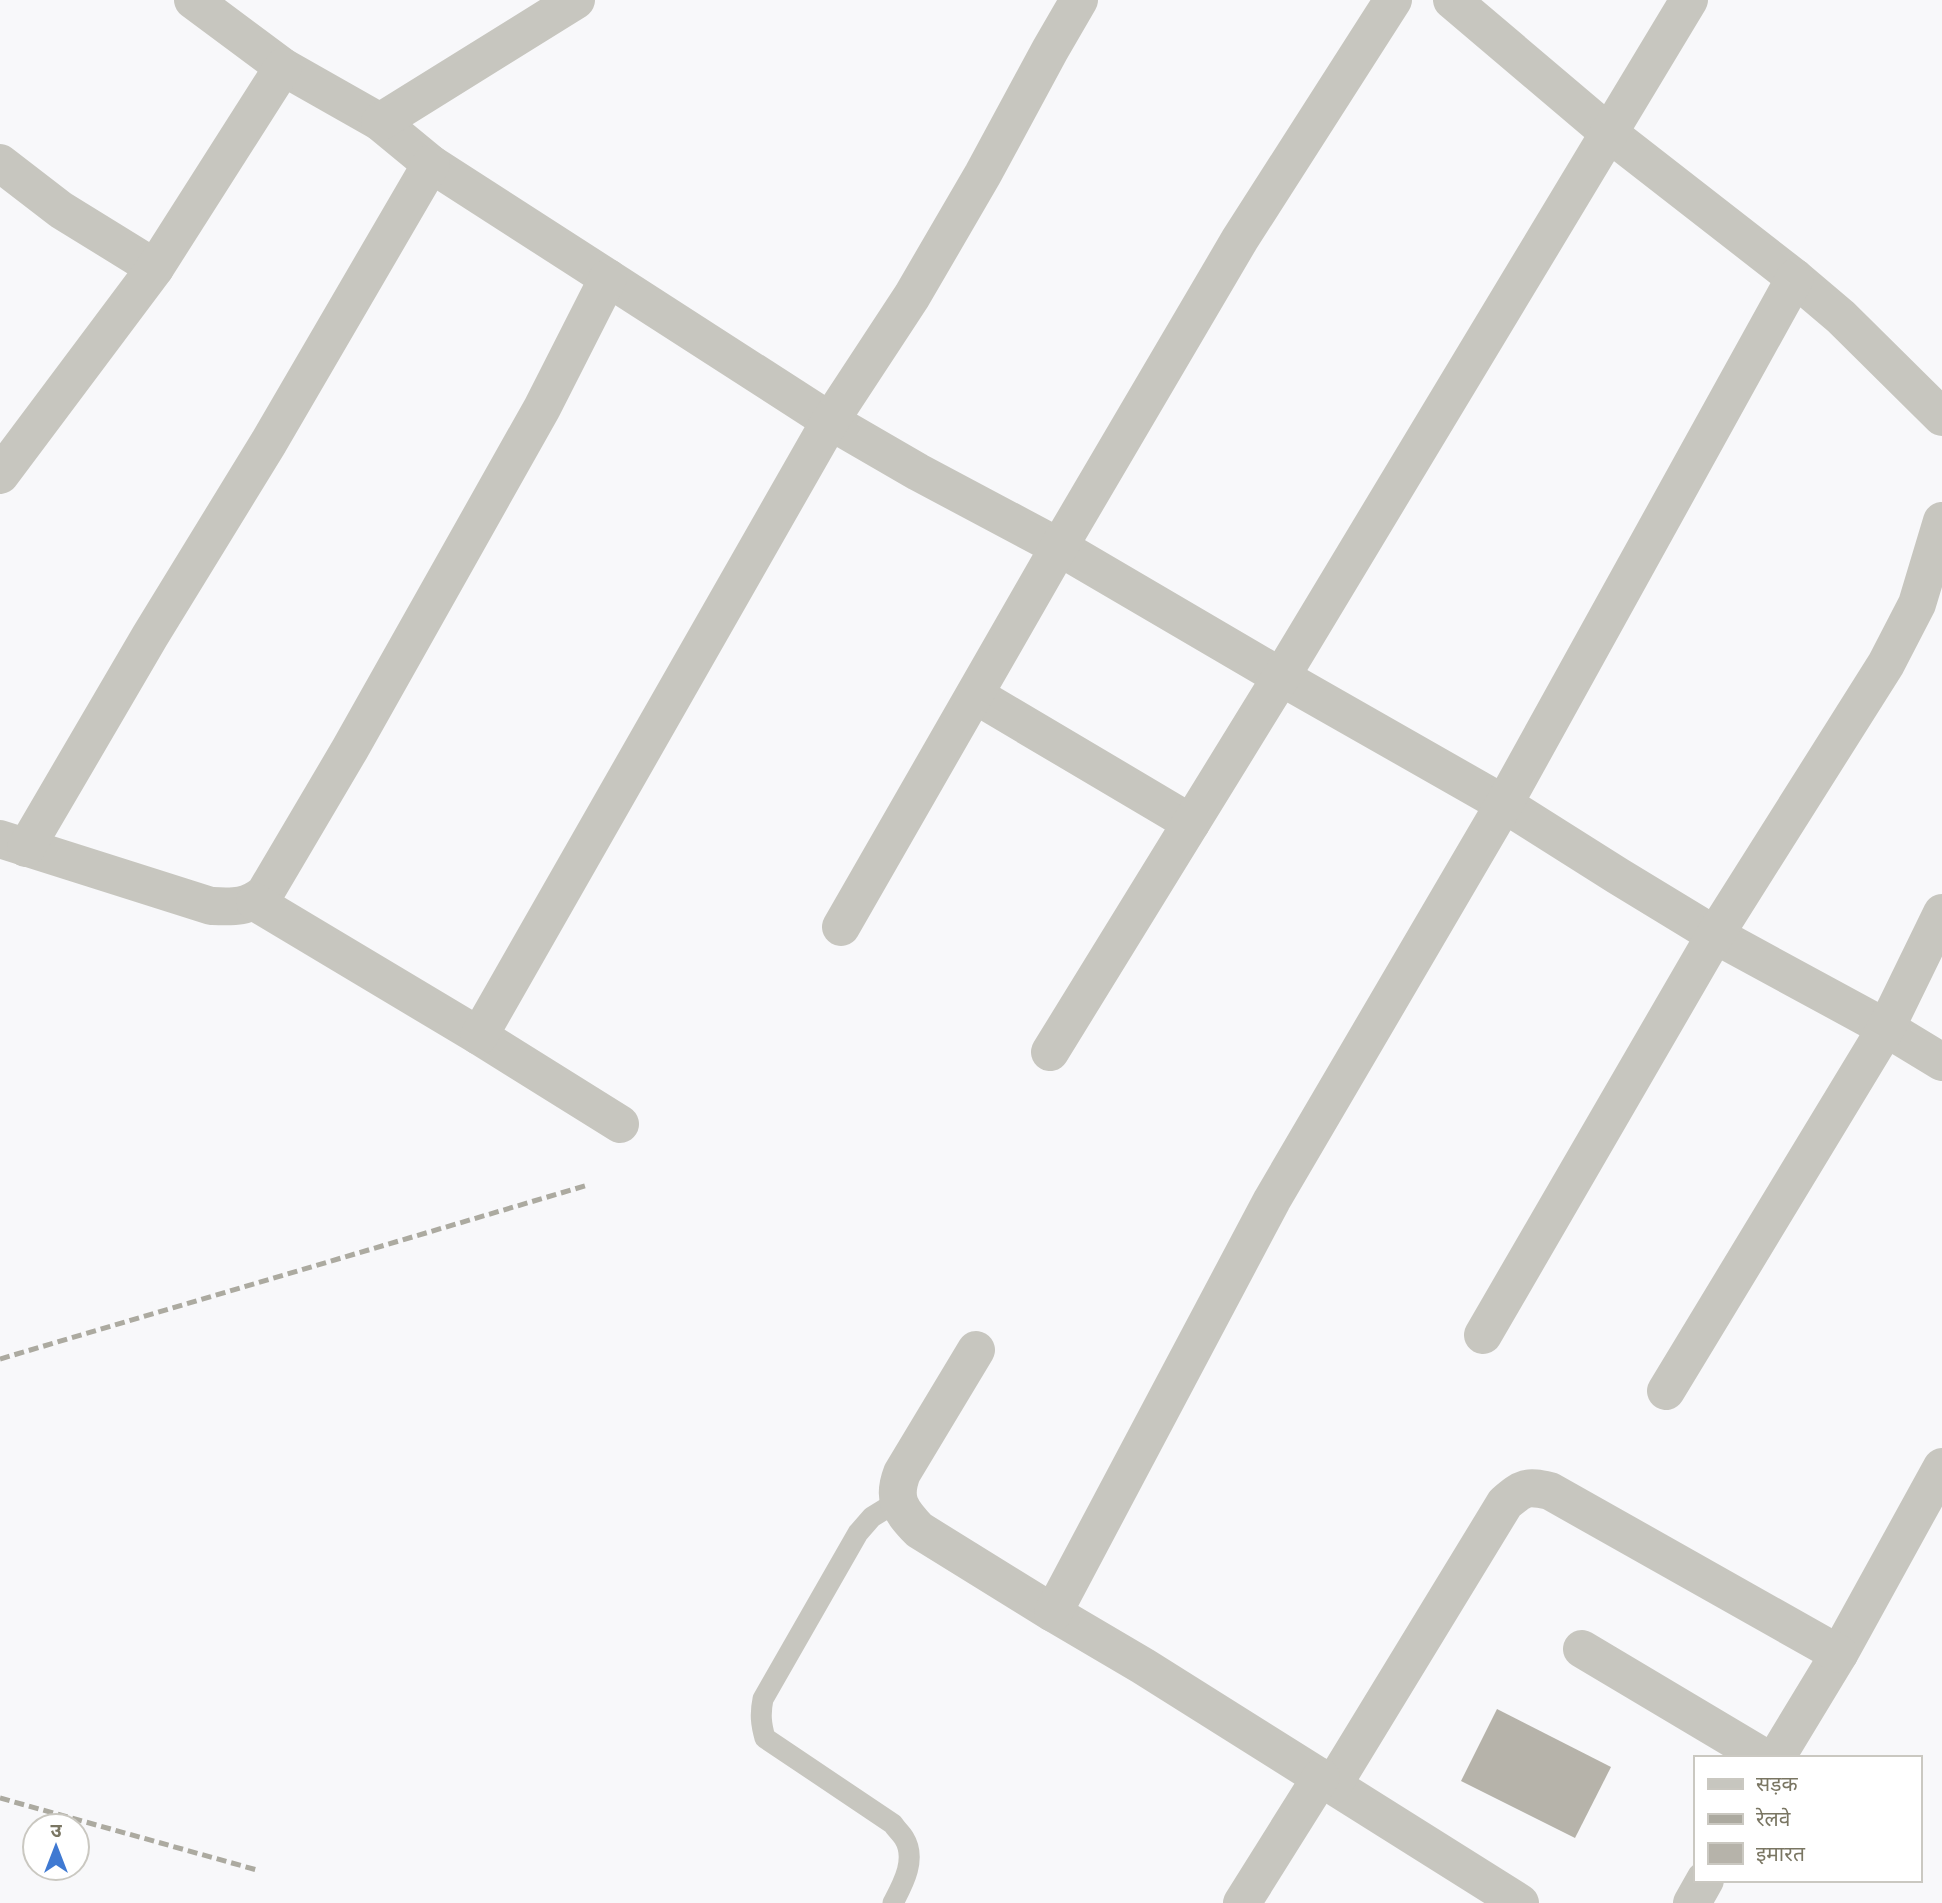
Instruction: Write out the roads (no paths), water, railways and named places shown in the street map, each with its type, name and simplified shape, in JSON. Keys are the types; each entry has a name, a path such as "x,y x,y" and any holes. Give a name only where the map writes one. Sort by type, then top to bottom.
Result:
{"street":[{"path":"193,0 283,67 380,122 431,164 830,421 1059,547 1504,804 1715,934 1886,1028 1942,1062"},
{"path":"380,122 576,0"},
{"path":"479,1036 830,421 925,274 1079,0"},
{"path":"841,927 1240,239 1393,0"},
{"path":"1452,0 1610,134 1795,278 1937,401"},
{"path":"1050,1052 1281,677 1689,0"},
{"path":"0,475 155,268 283,67"},
{"path":"0,163 61,210 155,268"},
{"path":"431,164 269,442 150,636 13,844 211,906 243,906 255,902 265,893 350,749 542,408 608,278"},
{"path":"1053,1613 1272,1200 1504,804 1795,278"},
{"path":"1483,1335 1715,934 1886,664 1917,604 1942,521"},
{"path":"975,695 1192,823"},
{"path":"255,902 620,1124"},
{"path":"1666,1391 1886,1028 1942,913"},
{"path":"976,1350 902,1473 896,1488 898,1501 908,1519 919,1530 1143,1666 1520,1903"},
{"path":"1777,1756 1839,1654 1942,1468"},
{"path":"1242,1903 1327,1781 1505,1503 1520,1489 1550,1491 1839,1654"},
{"path":"1582,1649 1762,1756"},
{"path":"1692,1903 1704,1882"}],"lane":[{"path":"893,1903 905,1880 909,1859 905,1839 893,1825 765,1738 760,1711 762,1699 858,1533 872,1517 898,1501"}],"railway":[{"path":"0,1359 588,1185"},
{"path":"0,1798 257,1870"}]}
